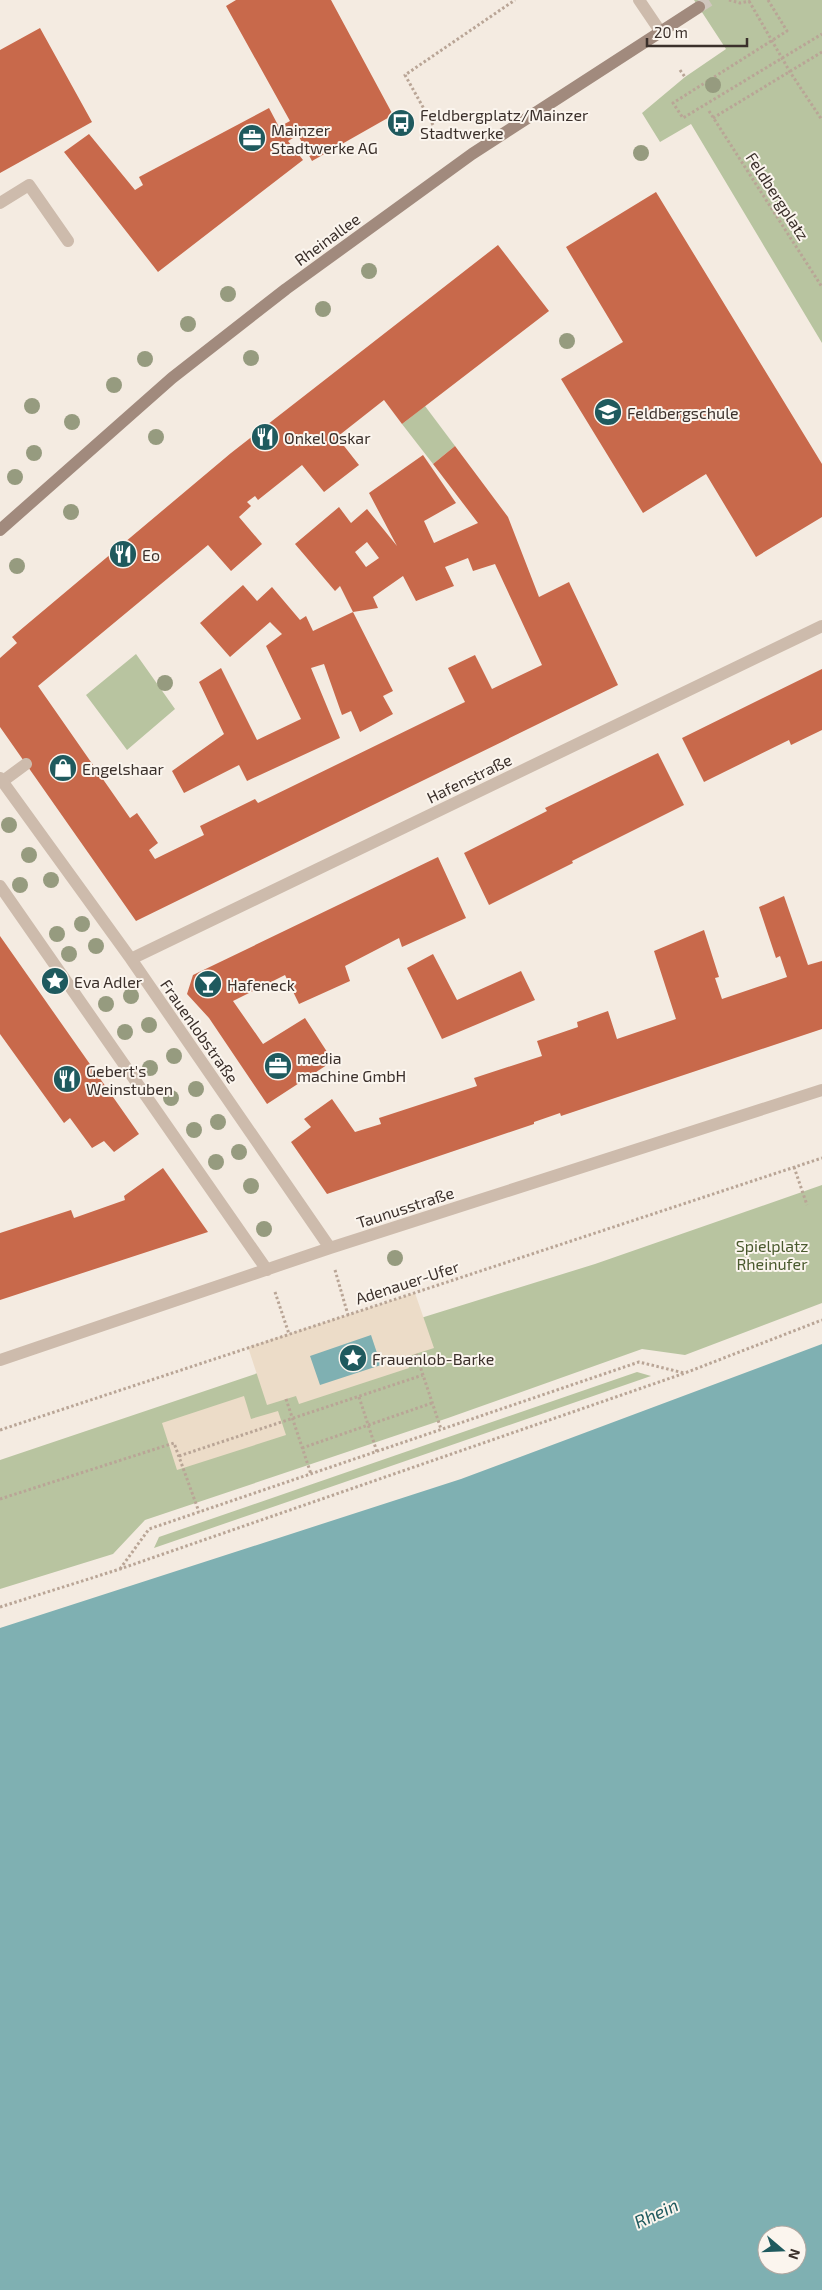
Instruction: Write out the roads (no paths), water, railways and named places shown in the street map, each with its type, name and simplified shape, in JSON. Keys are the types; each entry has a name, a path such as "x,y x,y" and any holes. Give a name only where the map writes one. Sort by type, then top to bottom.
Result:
{"main road":[{"name":"Rheinallee","path":"0,530 172,378 286,289 472,154 699,7"}],"street":[{"path":"639,0 660,31"},
{"path":"0,203 29,185 68,241"},
{"name":"Hafenstraße","path":"131,959 822,626"},
{"path":"1,780 26,764"},
{"name":"Frauenlobstraße","path":"1,780 131,959 330,1248"},
{"path":"0,886 267,1270"},
{"name":"Taunusstraße","path":"0,1360 330,1248 822,1090"}],"water":[{"path":"371,1335 381,1365 320,1385 310,1356"},
{"name":"Rhein","path":"822,1344 822,2290 0,2290 0,1628 461,1479"}],"tunnel":[{"path":"699,7 710,0"}],"place":[{"name":"Feldbergplatz/Mainzer Stadtwerke","path":"401,123"},
{"name":"Mainzer Stadtwerke AG","path":"252,138"},
{"name":"Feldbergschule","path":"608,412"},
{"name":"Onkel Oskar","path":"265,437"},
{"name":"Eo","path":"123,554"},
{"name":"Engelshaar","path":"63,768"},
{"name":"Eva Adler","path":"55,981"},
{"name":"Hafeneck","path":"208,984"},
{"name":"media machine GmbH","path":"278,1066"},
{"name":"Gebert's Weinstuben","path":"67,1079"},
{"name":"Frauenlob-Barke","path":"353,1358"}],"park label":[{"name":"Spielplatz Rheinufer","path":"772,1254"}]}
